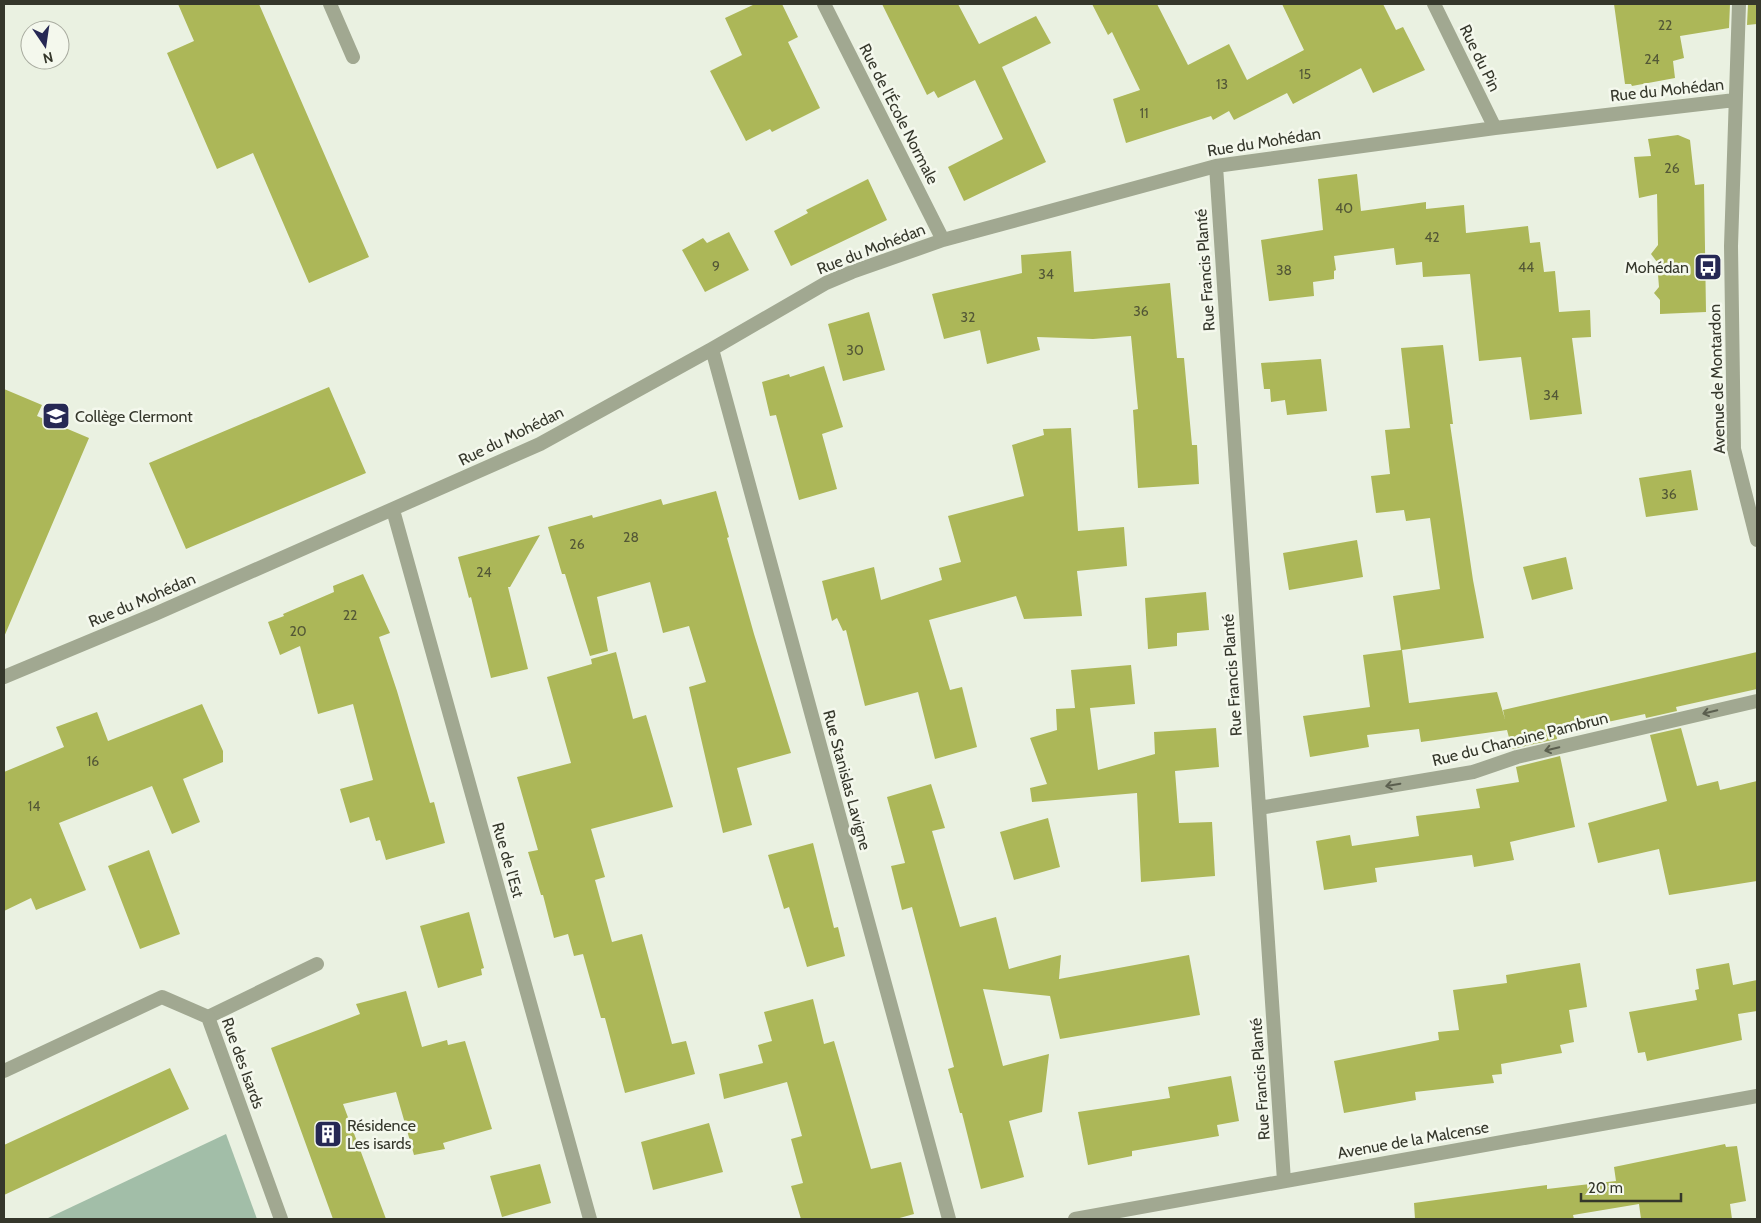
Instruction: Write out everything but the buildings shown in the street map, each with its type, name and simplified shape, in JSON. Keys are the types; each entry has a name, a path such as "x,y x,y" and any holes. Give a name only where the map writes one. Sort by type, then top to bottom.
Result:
{"street":[{"path":"330,4 353,57"},
{"name":"Rue de l'École Normale","path":"824,4 943,240"},
{"name":"Rue du Pin","path":"1434,4 1495,128"},
{"name":"Avenue de Montardon","path":"1739,4 1731,246 1734,449 1757,540"},
{"name":"Rue du Mohédan","path":"4,677 155,614 540,444 712,349 826,283 943,240 1216,166 1495,128 1735,100"},
{"name":"Rue Francis Planté","path":"1216,166 1284,1181"},
{"name":"Rue Stanislas Lavigne","path":"712,349 949,1219"},
{"name":"Rue de l'Est","path":"393,510 590,1219"},
{"name":"Rue du Chanoine Pambrun","path":"1259,808 1473,772 1517,757 1757,701"},
{"path":"208,1017 317,964"},
{"name":"Rue des Isards","path":"4,1071 162,997 208,1017 281,1219"},
{"name":"Avenue de la Malcense","path":"1075,1219 1757,1096"}],"green space":[{"path":"226,1134 257,1219 46,1219"}],"place":[{"name":"Mohédan","path":"1708,267"},
{"name":"Collège Clermont","path":"56,416"},
{"name":"Résidence Les isards","path":"328,1134"}]}
